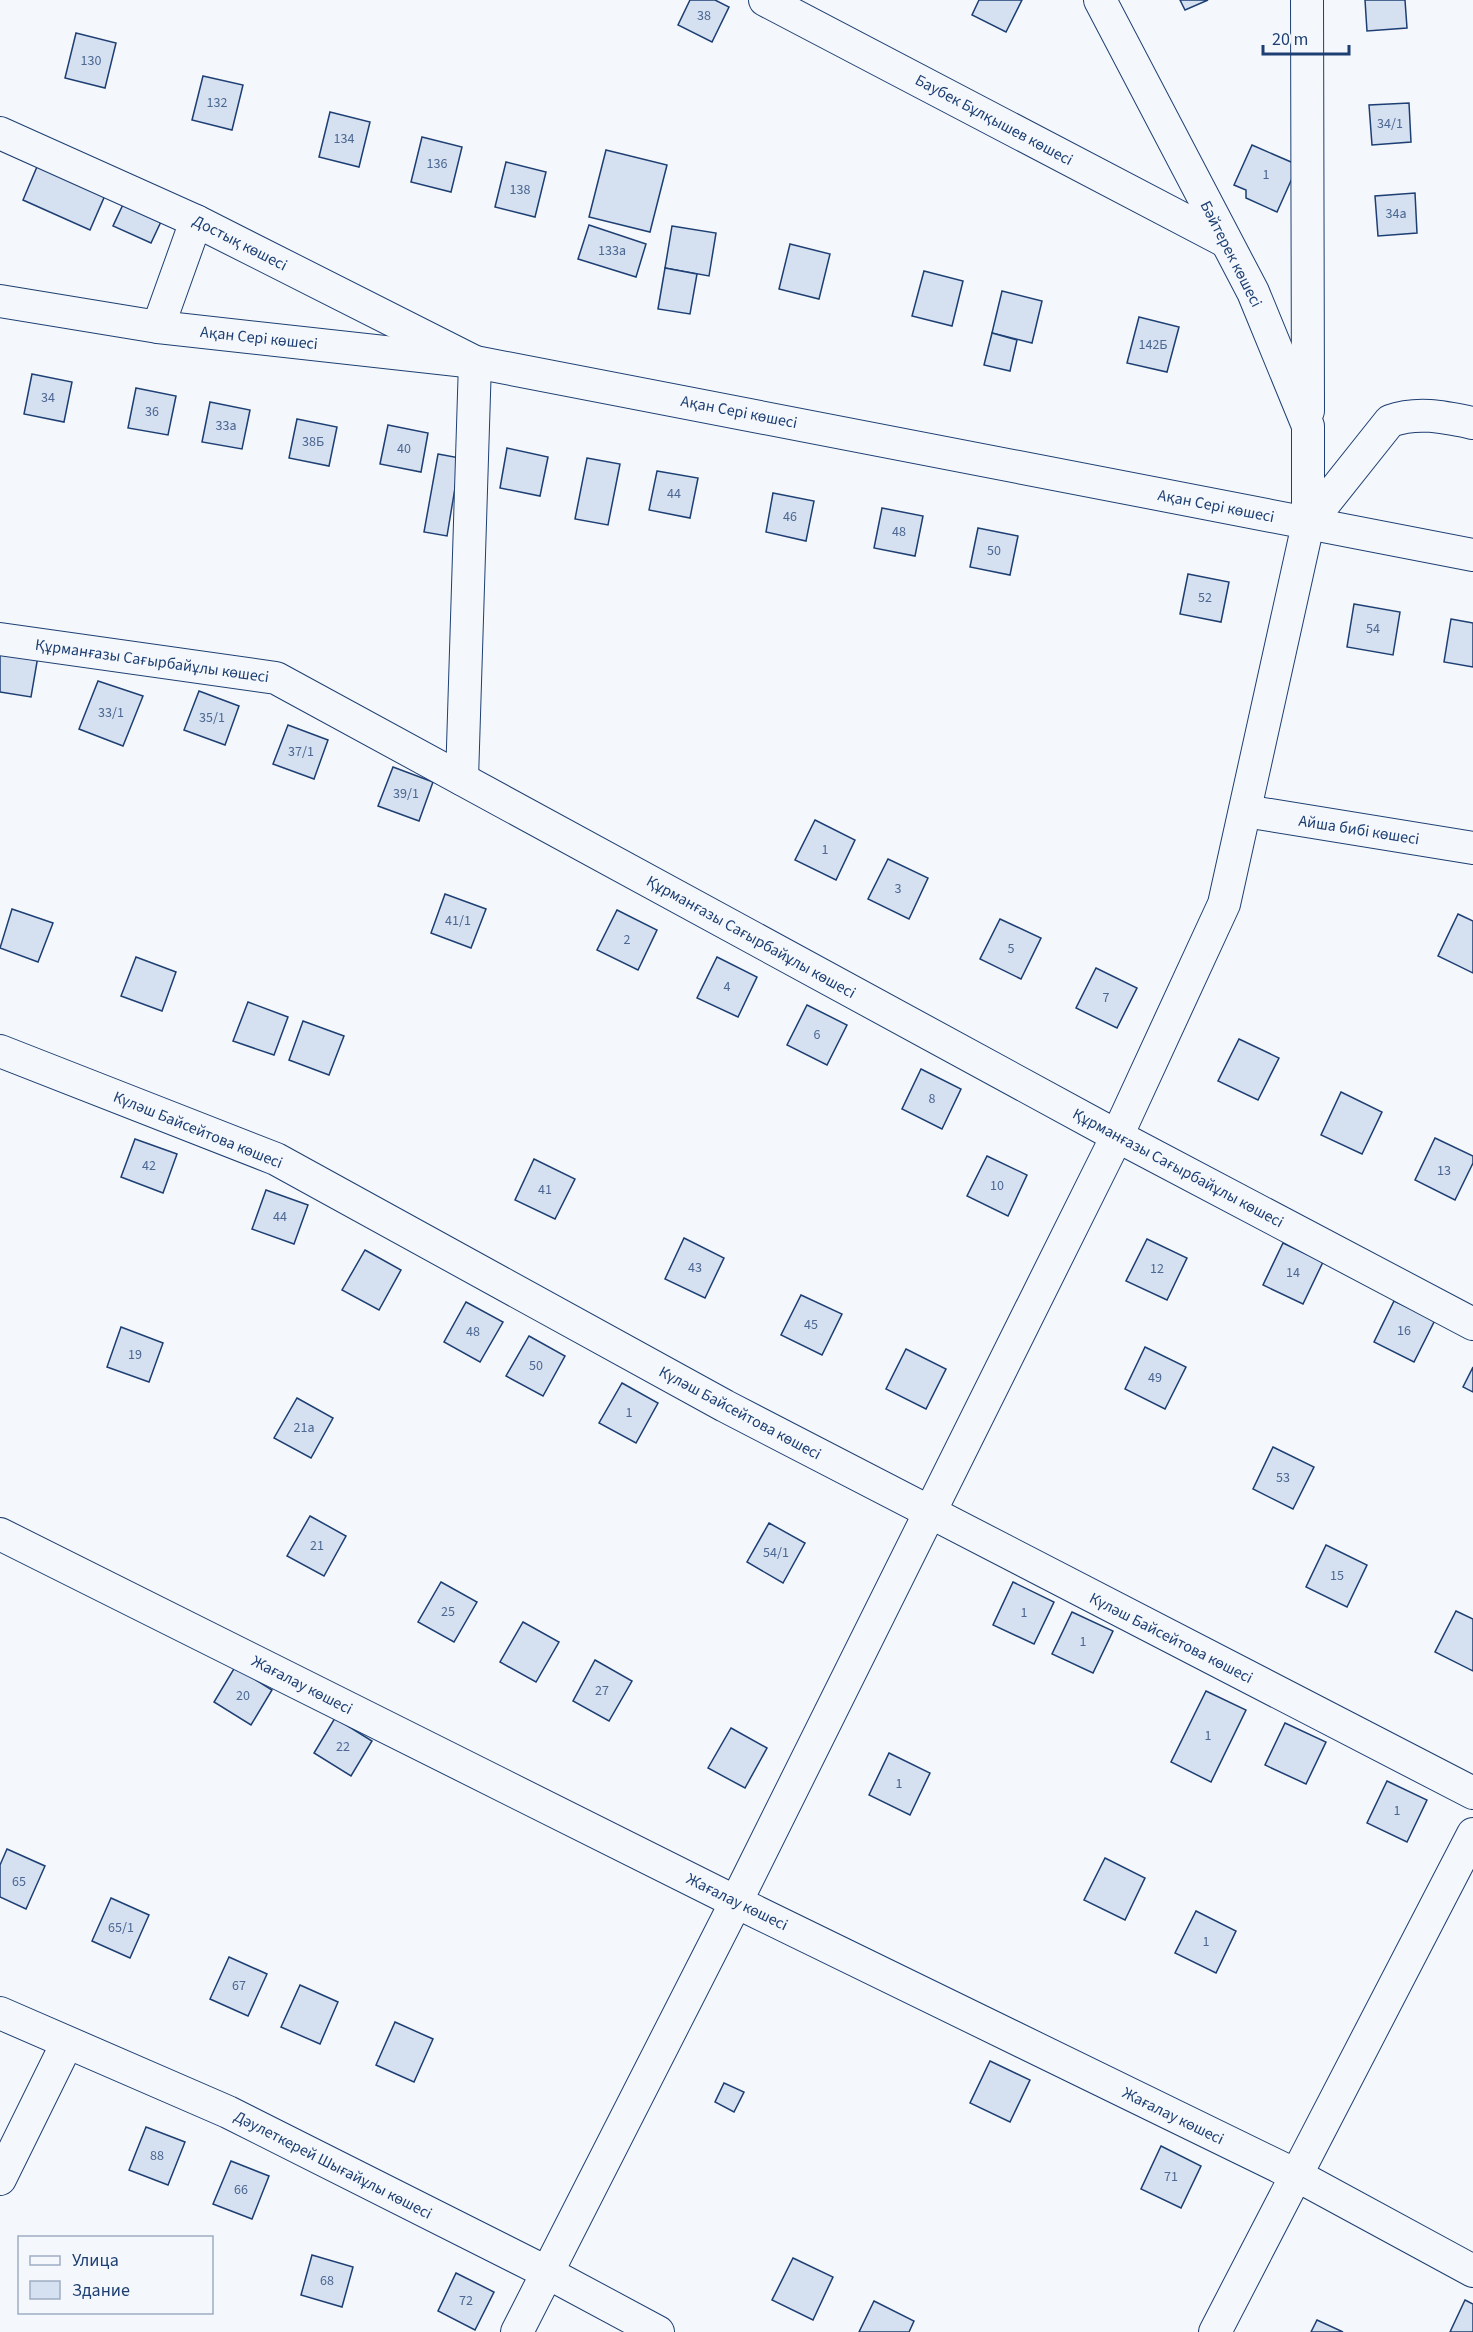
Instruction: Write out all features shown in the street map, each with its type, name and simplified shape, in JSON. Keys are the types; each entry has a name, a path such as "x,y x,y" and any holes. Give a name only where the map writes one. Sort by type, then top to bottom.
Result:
{"street":[{"name":"Баубек Бұлқышев көшесі","path":"765,0 1223,240"},
{"name":"Бәйтерек көшесі","path":"1100,0 1252,292 1308,426 1308,524"},
{"path":"1307,0 1308,426"},
{"name":"Достық көшесі","path":"0,133 196,221 475,362"},
{"path":"158,327 196,221"},
{"name":"Ақан Сері көшесі","path":"0,301 158,327 475,362 1473,554"},
{"path":"462,779 475,362"},
{"path":"517,2332 736,1902 1117,1136 1224,904 1308,524 1390,421 1408,414 1473,423"},
{"name":"Құрманғазы Сағырбайұлы көшесі","path":"0,639 276,678 1117,1136 1473,1324"},
{"name":"Айша бибі көшесі","path":"1245,811 1473,848"},
{"name":"Күләш Байсейтова көшесі","path":"0,1052 276,1159 725,1406 1473,1793"},
{"name":"Жағалау көшесі","path":"0,1534 736,1902 1298,2176 1473,2271"},
{"path":"1215,2332 1298,2176 1473,1834"},
{"name":"Дәулеткерей Шығайұлы көшесі","path":"0,2013 228,2112 548,2273 658,2332"},
{"path":"0,2179 67,2043"}],"building":[{"path":"690,0 715,0 729,7 712,42 678,25"},
{"path":"979,0 1022,0 1006,32 972,15"},
{"path":"1180,0 1208,0 1185,10"},
{"path":"1365,0 1405,0 1407,28 1367,31"},
{"path":"76,33 116,43 105,88 65,78"},
{"path":"203,76 243,85 232,130 192,120"},
{"path":"1409,103 1411,142 1372,145 1369,105"},
{"path":"330,112 370,122 359,167 319,157"},
{"path":"422,137 462,147 451,192 411,182"},
{"path":"1252,145 1298,165 1277,212 1246,198 1246,190 1234,185"},
{"path":"606,150 667,165 650,232 589,217"},
{"path":"39,162 106,193 90,230 23,200"},
{"path":"506,162 546,172 535,217 495,207"},
{"path":"1415,193 1417,233 1378,236 1375,196"},
{"path":"127,196 165,213 151,243 113,226"},
{"path":"589,225 646,244 636,277 578,259"},
{"path":"672,226 716,233 709,276 665,268"},
{"path":"790,244 830,254 819,299 779,289"},
{"path":"665,268 697,274 690,314 658,309"},
{"path":"924,271 963,281 952,326 912,316"},
{"path":"1002,291 1042,301 1032,343 992,333"},
{"path":"1139,317 1179,327 1167,372 1127,363"},
{"path":"992,333 1017,340 1010,371 984,365"},
{"path":"32,374 72,382 64,422 24,414"},
{"path":"136,388 176,396 168,435 128,428"},
{"path":"210,402 250,410 242,449 202,442"},
{"path":"297,419 337,427 329,466 289,458"},
{"path":"388,425 428,433 421,472 380,464"},
{"path":"507,448 548,457 540,496 500,488"},
{"path":"438,454 460,458 447,536 424,532"},
{"path":"587,458 620,464 608,525 575,519"},
{"path":"657,471 698,478 690,518 649,510"},
{"path":"773,493 814,501 806,541 766,532"},
{"path":"882,508 923,516 915,556 874,548"},
{"path":"978,528 1018,536 1010,575 970,567"},
{"path":"1188,574 1229,582 1221,622 1180,614"},
{"path":"1354,604 1400,612 1393,655 1347,647"},
{"path":"1451,619 1473,623 1473,667 1444,662"},
{"path":"0,650 38,656 31,697 0,692"},
{"path":"98,681 143,696 123,746 79,729"},
{"path":"199,691 239,706 225,745 184,730"},
{"path":"288,725 328,740 314,779 273,764"},
{"path":"393,767 433,782 419,821 378,806"},
{"path":"815,820 855,840 836,880 795,860"},
{"path":"888,859 928,878 909,919 868,899"},
{"path":"445,894 486,909 471,948 431,933"},
{"path":"12,909 53,923 38,962 0,948"},
{"path":"617,910 657,930 638,970 597,950"},
{"path":"1458,914 1473,921 1473,973 1438,956"},
{"path":"1000,919 1041,938 1021,979 980,959"},
{"path":"136,957 176,972 162,1011 121,996"},
{"path":"717,957 757,977 738,1017 697,998"},
{"path":"1096,968 1137,988 1117,1028 1076,1008"},
{"path":"248,1002 288,1017 274,1055 233,1041"},
{"path":"807,1005 847,1025 827,1065 787,1045"},
{"path":"303,1021 344,1036 329,1075 289,1060"},
{"path":"1239,1039 1279,1058 1258,1100 1218,1081"},
{"path":"921,1069 961,1089 942,1129 902,1109"},
{"path":"1341,1092 1382,1112 1362,1154 1321,1135"},
{"path":"1435,1138 1473,1156 1473,1163 1455,1200 1415,1180"},
{"path":"135,1139 177,1154 163,1193 121,1177"},
{"path":"987,1156 1027,1175 1008,1216 967,1196"},
{"path":"534,1159 575,1179 555,1219 515,1200"},
{"path":"266,1190 308,1205 294,1244 252,1229"},
{"path":"684,1238 724,1258 705,1298 665,1279"},
{"path":"1147,1239 1187,1258 1167,1300 1126,1281"},
{"path":"1283,1243 1323,1262 1303,1304 1263,1285"},
{"path":"365,1250 401,1270 379,1310 342,1290"},
{"path":"801,1295 842,1314 822,1355 781,1335"},
{"path":"1394,1301 1435,1320 1414,1362 1374,1342"},
{"path":"466,1302 503,1322 480,1362 444,1342"},
{"path":"121,1327 163,1343 149,1382 107,1367"},
{"path":"529,1336 565,1356 543,1396 506,1376"},
{"path":"1145,1347 1186,1367 1165,1409 1125,1389"},
{"path":"906,1349 946,1369 926,1409 886,1389"},
{"path":"1473,1367 1473,1392 1463,1387"},
{"path":"622,1383 658,1403 636,1443 599,1423"},
{"path":"297,1398 333,1418 311,1458 274,1438"},
{"path":"1273,1447 1314,1467 1293,1509 1253,1489"},
{"path":"310,1516 346,1536 324,1576 287,1556"},
{"path":"769,1523 805,1543 783,1583 747,1562"},
{"path":"1326,1545 1367,1565 1347,1607 1306,1587"},
{"path":"441,1582 477,1602 454,1642 418,1622"},
{"path":"1013,1582 1054,1602 1034,1644 993,1625"},
{"path":"1456,1611 1473,1619 1473,1671 1435,1652"},
{"path":"1072,1612 1113,1631 1093,1673 1052,1654"},
{"path":"523,1622 559,1642 536,1682 500,1662"},
{"path":"595,1660 632,1681 609,1721 573,1701"},
{"path":"235,1667 272,1690 251,1725 214,1702"},
{"path":"1206,1691 1246,1710 1211,1782 1171,1762"},
{"path":"335,1718 372,1741 351,1776 314,1753"},
{"path":"1285,1723 1326,1742 1306,1784 1265,1765"},
{"path":"731,1728 767,1748 745,1788 708,1768"},
{"path":"889,1753 930,1773 910,1815 869,1795"},
{"path":"1387,1781 1427,1800 1407,1842 1367,1823"},
{"path":"7,1849 45,1866 26,1909 0,1897 0,1865"},
{"path":"1105,1858 1145,1878 1125,1920 1084,1900"},
{"path":"111,1898 149,1915 130,1958 92,1941"},
{"path":"1196,1911 1236,1931 1216,1973 1175,1953"},
{"path":"229,1957 267,1974 248,2016 210,1999"},
{"path":"300,1985 338,2002 320,2044 281,2027"},
{"path":"395,2022 433,2039 414,2082 376,2065"},
{"path":"990,2061 1030,2080 1010,2122 970,2103"},
{"path":"724,2083 744,2092 734,2112 715,2102"},
{"path":"146,2127 185,2142 168,2185 129,2170"},
{"path":"1161,2146 1201,2166 1181,2208 1141,2189"},
{"path":"231,2161 269,2176 252,2219 213,2204"},
{"path":"312,2255 353,2267 342,2307 301,2295"},
{"path":"793,2258 833,2277 813,2320 772,2300"},
{"path":"456,2273 494,2292 475,2330 438,2311"},
{"path":"1465,2300 1473,2304 1473,2332 1450,2332"},
{"path":"874,2301 914,2321 909,2332 859,2332"},
{"path":"1317,2320 1343,2332 1311,2332"}]}
